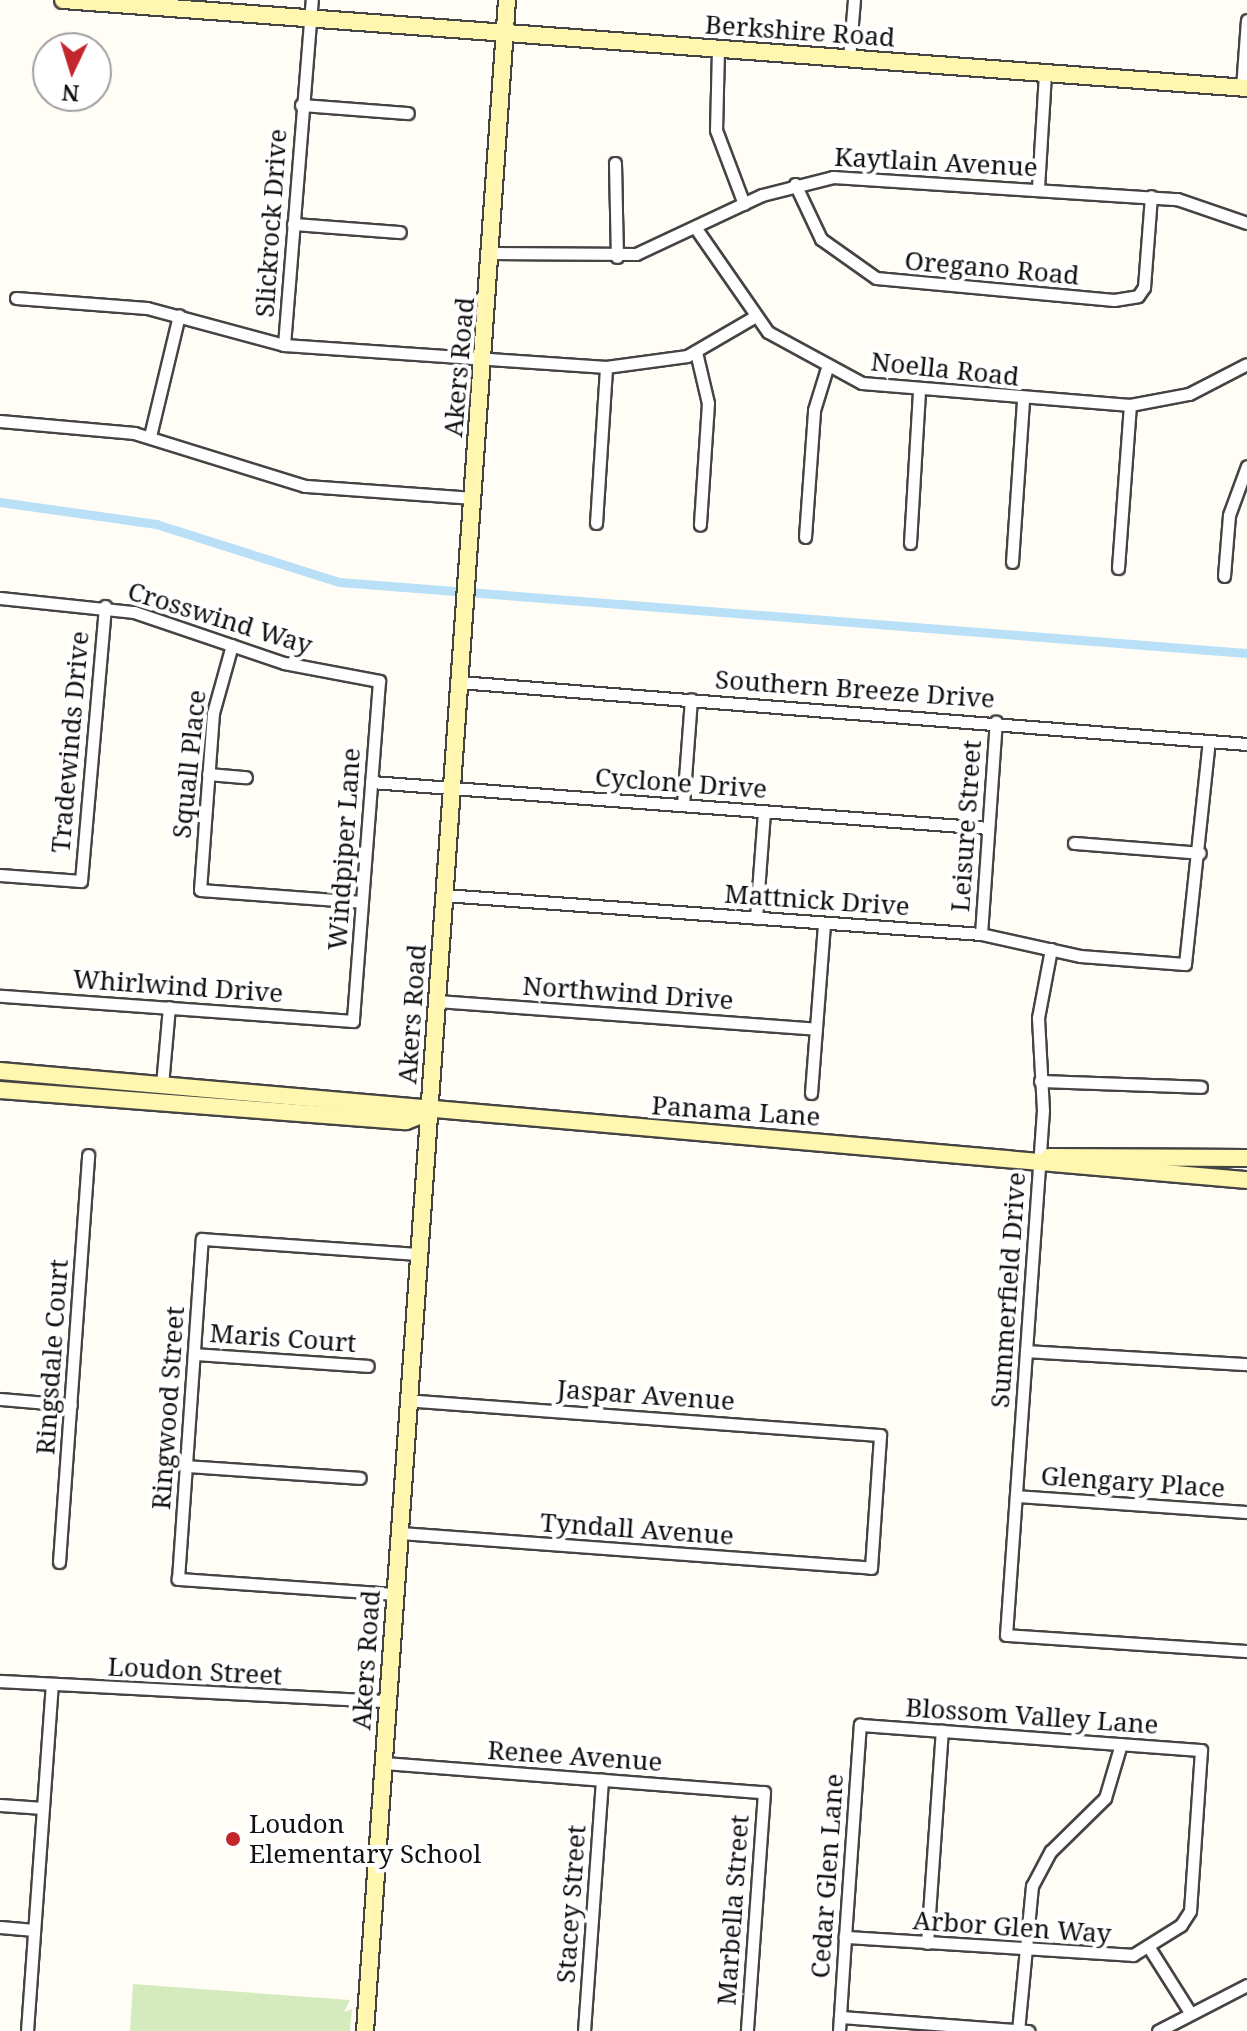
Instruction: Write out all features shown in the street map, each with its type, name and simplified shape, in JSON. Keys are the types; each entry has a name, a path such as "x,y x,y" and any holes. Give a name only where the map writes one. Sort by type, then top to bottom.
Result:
{"street":[{"name":"Berkshire Road","path":"63,0 1245,88"},
{"name":"Slickrock Drive","path":"284,345 301,105 312,0"},
{"name":"Akers Road","path":"365,2031 472,498 485,359 507,0"},
{"path":"849,59 854,0"},
{"path":"1245,88 1247,20"},
{"path":"718,49 716,130 744,204"},
{"path":"1038,188 1045,73"},
{"path":"301,105 408,113"},
{"path":"615,163 617,257"},
{"name":"Kaytlain Avenue","path":"491,253 617,257 697,230 744,204 795,184 852,176 1151,196 1198,203 1247,223"},
{"name":"Oregano Road","path":"795,184 821,239 876,278 1138,296 1151,196"},
{"path":"293,224 400,232"},
{"name":"Noella Road","path":"697,230 754,317 827,368 862,383 1023,400 1130,405 1189,394 1247,364"},
{"path":"16,298 179,315 284,345 606,367 696,352 754,317"},
{"path":"150,436 179,315"},
{"path":"696,352 708,403 700,525"},
{"path":"596,523 606,367"},
{"path":"805,537 814,410 827,368"},
{"path":"910,543 919,390"},
{"path":"1012,562 1023,400"},
{"path":"1118,568 1130,405"},
{"path":"0,421 150,436 305,486 472,498"},
{"path":"1224,576 1229,515 1247,466"},
{"name":"Crosswind Way","path":"0,598 105,606 232,645 379,681"},
{"name":"Tradewinds Drive","path":"0,875 81,881 105,606"},
{"name":"Squall Place","path":"232,645 215,702 200,890 362,902"},
{"name":"Windpiper Lane","path":"353,1021 379,681"},
{"name":"Southern Breeze Drive","path":"459,682 1247,744"},
{"path":"683,805 691,699"},
{"name":"Leisure Street","path":"981,934 996,722"},
{"path":"1074,843 1200,853 1209,741"},
{"path":"208,774 246,777"},
{"name":"Cyclone Drive","path":"371,782 988,828"},
{"path":"756,918 764,811"},
{"name":"Mattnick Drive","path":"444,895 981,934 1051,949 1185,964 1200,853"},
{"path":"811,1093 824,923"},
{"name":"Summerfield Drive","path":"1051,949 1038,1018 1039,1158 1006,1635 1247,1651"},
{"name":"Whirlwind Drive","path":"0,996 353,1021"},
{"name":"Northwind Drive","path":"437,1001 816,1029"},
{"path":"87,1097 162,1085 169,1007"},
{"name":"Panama Lane","path":"0,1071 406,1102 429,1112 1039,1158 1247,1180"},
{"path":"1040,1081 1201,1087"},
{"name":"Panama Lane","path":"0,1090 406,1121 429,1112"},
{"name":"Panama Lane","path":"1039,1158 1089,1152 1247,1158"},
{"name":"Ringsdale Court","path":"59,1562 88,1155"},
{"path":"1204,1177 1247,1173"},
{"name":"Ringwood Street","path":"395,1594 178,1579 202,1239 419,1254"},
{"path":"1026,1351 1247,1364"},
{"name":"Maris Court","path":"194,1354 368,1366"},
{"path":"0,1399 71,1405"},
{"name":"Jaspar Avenue","path":"409,1400 880,1435 871,1568"},
{"path":"186,1466 360,1478"},
{"name":"Glengary Place","path":"1016,1496 1247,1512"},
{"name":"Tyndall Avenue","path":"399,1533 871,1568"},
{"name":"Loudon Street","path":"0,1681 387,1701"},
{"path":"27,2031 52,1684"},
{"name":"Blossom Valley Lane","path":"860,1725 1201,1750"},
{"name":"Cedar Glen Lane","path":"839,2031 860,1725"},
{"path":"927,1943 942,1731"},
{"path":"1018,2031 1024,1950 1037,1873 1105,1798 1121,1744"},
{"name":"Arbor Glen Way","path":"845,1937 1124,1958 1148,1946 1190,1911 1201,1750"},
{"name":"Renee Avenue","path":"383,1763 764,1792"},
{"name":"Stacey Street","path":"584,2031 602,1780"},
{"name":"Marbella Street","path":"747,2031 764,1792"},
{"path":"0,1805 43,1808"},
{"path":"0,1927 34,1930"},
{"path":"1148,1946 1191,2014"},
{"path":"1158,2031 1247,1985"},
{"path":"840,2017 1028,2031"}],"green space":[{"path":"133,1984 350,2000 344,2012 352,2009 350,2031 130,2031"}],"waterway":[{"path":"0,502 156,524 339,582 1247,653"}],"place":[{"name":"Loudon Elementary School","path":"233,1839"}]}
